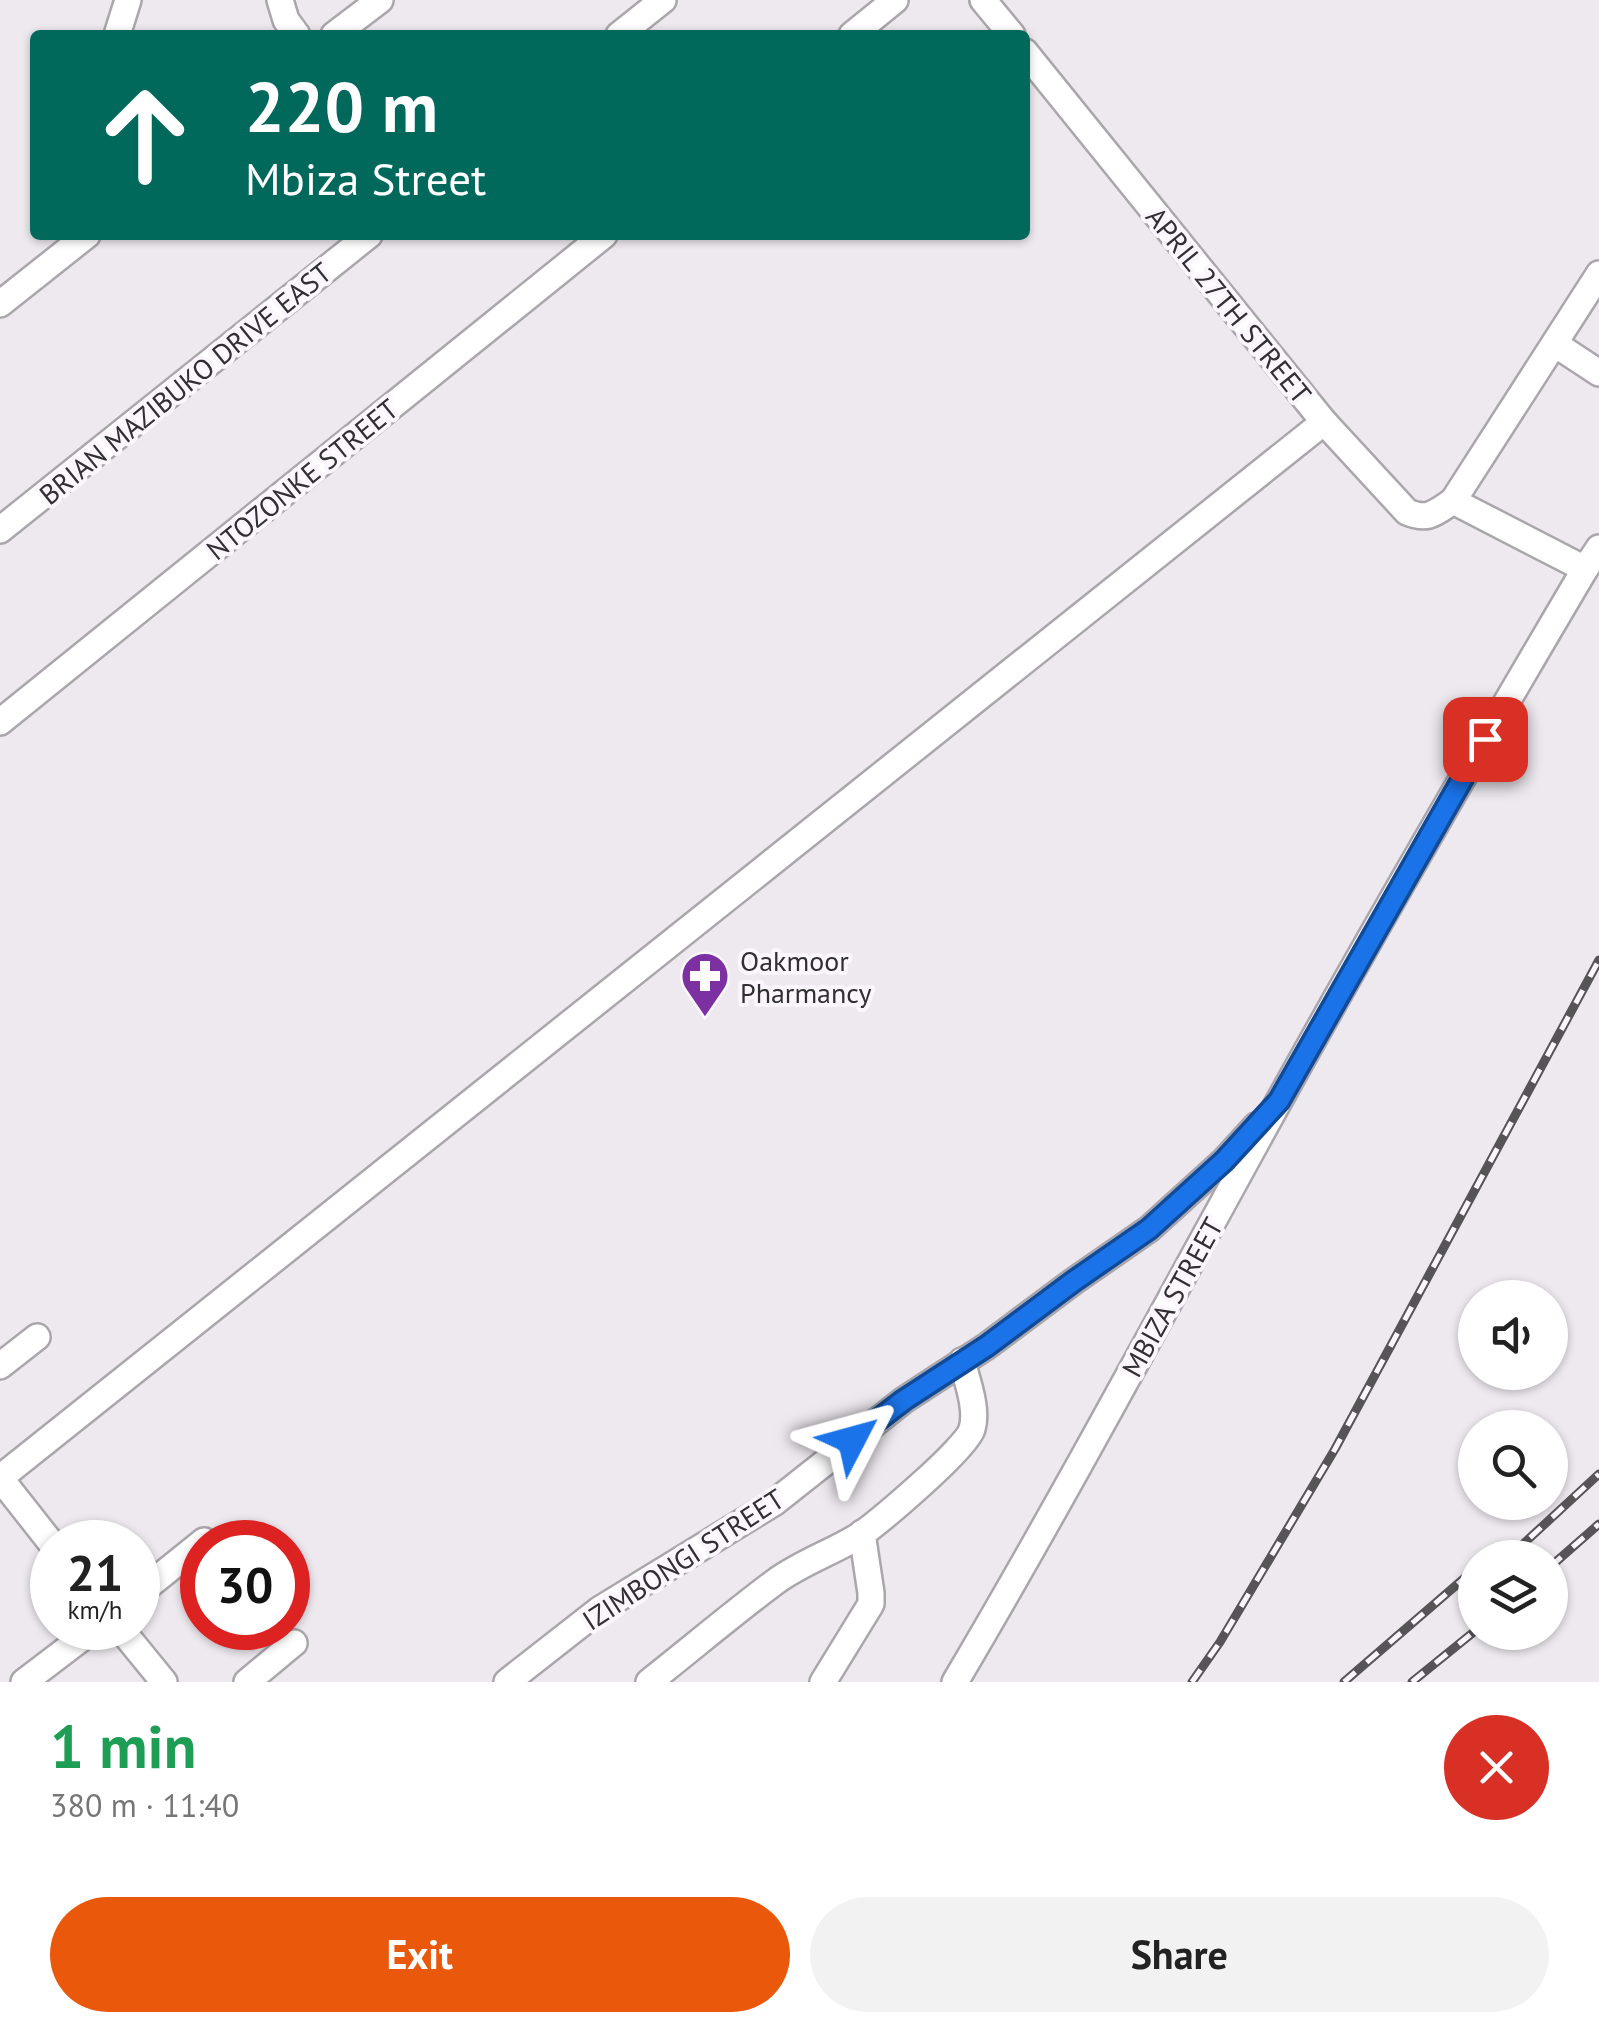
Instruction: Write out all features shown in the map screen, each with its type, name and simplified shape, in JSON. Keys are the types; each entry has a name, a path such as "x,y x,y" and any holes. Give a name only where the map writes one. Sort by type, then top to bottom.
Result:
{"street":[{"path":"119,30 128,0"},
{"path":"280,0 294,30"},
{"path":"341,30 380,0"},
{"path":"625,30 663,0"},
{"path":"858,30 895,0"},
{"path":"984,0 1008,30"},
{"name":"APRIL 27TH STREET","path":"1030,58 1324,422 1407,512 1423,518 1453,502"},
{"path":"0,304 81,240"},
{"name":"BRIAN MAZIBUKO DRIVE EAST","path":"0,530 363,240"},
{"name":"NTOZONKE STREET","path":"0,722 598,240"},
{"path":"1592,559 1453,502 1599,274"},
{"path":"1555,344 1599,373"},
{"path":"33,1520 0,1478 1324,422"},
{"name":"MBIZA STREET","path":"955,1682 1279,1101 1592,559"},
{"name":"IZIMBONGI STREET","path":"507,1682 599,1610 775,1502 904,1400 987,1346 1149,1229 1224,1161 1279,1101"},
{"path":"0,1366 37,1337"},
{"path":"648,1682 778,1580 862,1534 942,1466 971,1432 973,1424 962,1361"},
{"path":"824,1682 871,1604 862,1534"},
{"path":"160,1577 180,1561"},
{"path":"24,1682 65,1650"},
{"path":"138,1650 164,1682"},
{"path":"248,1682 286,1650"}],"railway":[{"path":"1192,1682 1335,1449 1599,960"},
{"path":"1528,1540 1599,1474"},
{"path":"1568,1551 1599,1524"},
{"path":"1344,1682 1458,1584"},
{"path":"1412,1682 1458,1645"}],"place":[{"name":"Oakmoor Pharmancy","path":"705,1018"}],"route":[{"path":"852,1440 938,1375 987,1346 1149,1229 1224,1161 1279,1101 1485,739"}]}
